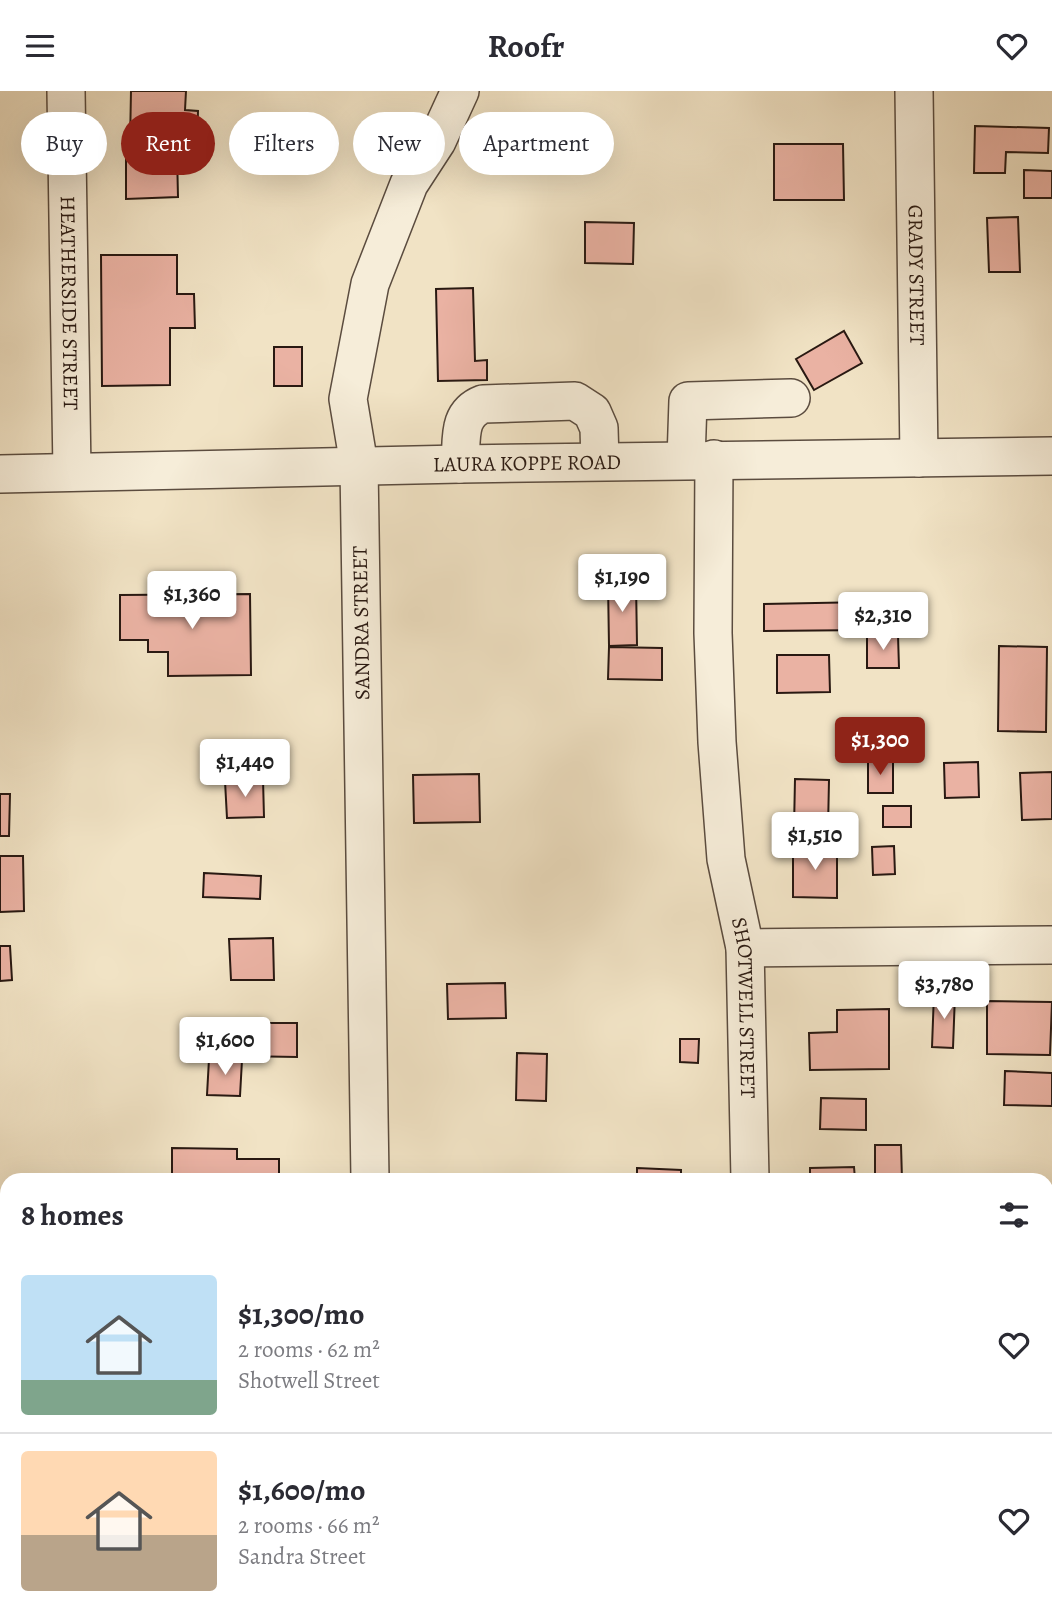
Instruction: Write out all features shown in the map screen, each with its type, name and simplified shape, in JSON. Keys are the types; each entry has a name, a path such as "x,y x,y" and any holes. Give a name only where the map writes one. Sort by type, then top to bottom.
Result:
{"street":[{"name":"HEATHERSIDE STREET","path":"66,91 72,472"},
{"name":"SANDRA STREET","path":"370,1173 359,465 348,399 370,284 409,184 437,141 460,91"},
{"name":"GRADY STREET","path":"914,91 919,458"},
{"name":"SHOTWELL STREET","path":"750,1173 745,947 726,859 700,460 688,401 791,398"},
{"path":"460,464 463,421 471,408 483,404 575,401 592,412 599,428 600,461"},
{"name":"LAURA KOPPE ROAD","path":"0,474 359,465 1052,456"},
{"path":"745,947 1052,945"}],"building":[{"path":"131,91 186,91 185,110 198,111 198,112 131,112"},
{"path":"975,126 1049,128 1048,153 1006,152 1005,173 974,173"},
{"path":"774,144 843,144 844,200 774,200"},
{"path":"1024,170 1052,171 1052,198 1024,198"},
{"path":"126,175 178,175 178,197 126,199"},
{"path":"1018,217 1020,272 989,272 987,218"},
{"path":"585,222 634,223 633,264 585,263"},
{"path":"101,255 177,255 177,294 194,294 195,328 170,328 170,385 102,386"},
{"path":"473,288 475,361 487,360 487,380 438,381 436,289"},
{"path":"844,331 862,363 814,390 796,359"},
{"path":"274,347 302,347 302,386 274,386"},
{"path":"608,583 636,583 637,645 609,646"},
{"path":"250,594 251,675 168,676 168,652 148,652 148,640 120,640 120,595"},
{"path":"867,602 868,630 764,631 764,604"},
{"path":"898,635 899,668 867,668 867,636"},
{"path":"999,646 1047,647 1046,732 998,731"},
{"path":"609,647 662,648 662,680 608,679"},
{"path":"777,655 829,655 830,692 777,693"},
{"path":"868,762 893,762 893,793 868,793"},
{"path":"978,762 979,797 945,798 944,763"},
{"path":"1052,772 1052,819 1022,820 1020,773"},
{"path":"479,774 480,822 414,823 413,775"},
{"path":"263,779 264,817 227,818 225,781"},
{"path":"795,779 829,780 828,829 794,828"},
{"path":"0,794 10,794 9,836 0,836"},
{"path":"883,806 911,806 911,827 883,827"},
{"path":"793,846 837,846 837,898 793,897"},
{"path":"894,846 895,874 873,875 872,847"},
{"path":"0,856 23,856 24,911 0,912"},
{"path":"204,873 261,876 260,899 203,897"},
{"path":"273,938 274,980 231,980 229,939"},
{"path":"0,946 10,946 12,980 0,981"},
{"path":"505,983 506,1018 448,1019 447,984"},
{"path":"934,993 955,994 953,1048 932,1047"},
{"path":"987,1001 1052,1002 1050,1055 987,1054"},
{"path":"889,1009 889,1069 810,1070 809,1033 837,1032 837,1010"},
{"path":"183,1022 225,1023 224,1057 182,1056"},
{"path":"237,1023 297,1023 297,1057 237,1056"},
{"path":"680,1039 699,1039 698,1063 680,1062"},
{"path":"517,1053 547,1054 546,1101 516,1100"},
{"path":"209,1059 242,1060 240,1096 207,1095"},
{"path":"1005,1071 1052,1073 1052,1106 1004,1105"},
{"path":"821,1098 866,1099 866,1130 820,1129"},
{"path":"875,1145 901,1145 902,1173 875,1173"},
{"path":"172,1148 237,1149 237,1159 279,1159 279,1173 172,1173"},
{"path":"854,1167 854,1173 810,1173 810,1168"},
{"path":"637,1168 681,1170 681,1173 637,1173"}]}
